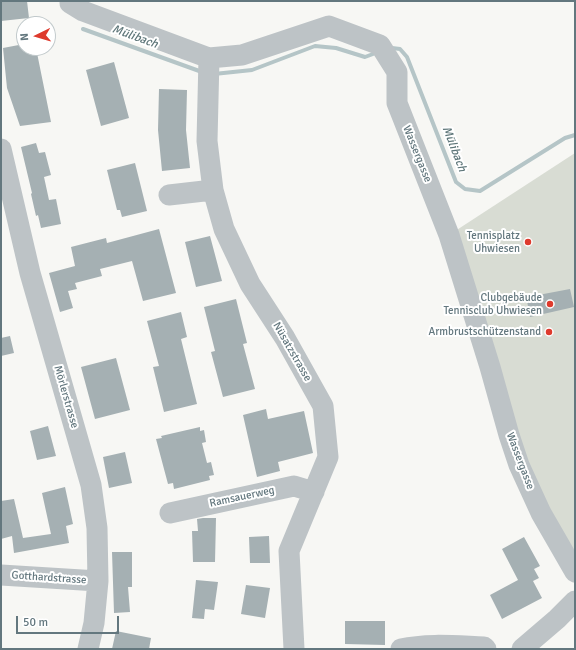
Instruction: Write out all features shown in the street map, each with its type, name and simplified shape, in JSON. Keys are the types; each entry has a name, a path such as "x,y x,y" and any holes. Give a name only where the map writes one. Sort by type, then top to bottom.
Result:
{"street":[{"name":"Wassergasse","path":"70,1 83,11 209,58 242,55 330,26 380,46 397,72 397,103 449,235 519,465 541,513 575,572"},
{"name":"Nüsatzstrasse","path":"209,58 207,141 213,190 224,229 250,284 286,338 323,406 328,457 290,551 294,649"},
{"name":"Mörlerstrasse","path":"1,149 30,273 91,486 97,528 98,581 94,623 88,649"},
{"path":"169,195 213,190"},
{"name":"Ramsauerweg","path":"170,513 294,486 314,492"},
{"name":"Gotthardstrasse","path":"1,575 98,581"},
{"path":"522,649 557,619 575,601"},
{"path":"401,649 414,646 442,646 484,647 486,649"}],"shaded area":[{"path":"575,153 575,566 541,513 449,235"}],"building":[{"path":"1,1 27,1 29,16 16,16 16,19 1,21"},
{"path":"16,46 16,56 38,56 51,122 20,126 7,88 3,48"},
{"path":"114,62 129,118 101,126 86,70"},
{"path":"159,89 187,90 186,130 190,168 162,171 158,130"},
{"path":"36,143 39,153 45,152 51,175 44,177 49,200 56,199 61,224 41,228 38,215 36,216 21,147"},
{"path":"135,163 147,211 122,217 120,210 117,210 107,170"},
{"path":"159,229 176,293 143,301 132,261 100,269 102,276 75,283 77,289 68,291 73,308 60,312 49,273 75,266 71,247 106,238 107,243"},
{"path":"210,236 222,281 196,287 185,242"},
{"name":"Clubgebäude Tennisclub Uhwiesen","path":"570,289 574,307 530,317 527,301 534,300 533,296"},
{"path":"236,299 247,343 243,344 255,389 223,397 211,352 215,351 204,307"},
{"path":"181,312 187,337 181,339 197,404 164,412 153,367 159,366 147,321"},
{"path":"10,336 14,353 1,356 1,338"},
{"path":"116,358 130,410 95,419 81,367"},
{"path":"266,409 268,419 304,411 313,453 278,462 280,471 257,477 243,415"},
{"path":"48,426 56,456 37,460 30,431"},
{"path":"200,427 200,431 204,430 206,442 202,443 207,463 211,462 214,475 209,476 210,480 174,489 173,483 168,484 156,439 162,438 161,436"},
{"path":"125,452 132,483 109,488 103,457"},
{"path":"65,487 73,524 66,526 69,543 14,553 12,536 1,539 1,501 14,499 23,538 51,534 42,493"},
{"path":"216,518 215,562 193,562 192,531 198,531 197,519"},
{"path":"269,536 270,563 250,563 249,537"},
{"path":"524,537 540,566 534,569 539,578 533,581 542,598 502,619 490,595 518,580 502,549"},
{"path":"112,552 132,552 132,587 128,587 130,612 114,613"},
{"path":"196,580 218,582 214,610 205,609 204,619 192,618"},
{"path":"246,585 270,588 265,618 241,614"},
{"path":"345,621 385,621 385,645 345,644"},
{"path":"116,631 151,638 149,649 112,649"}],"waterway":[{"name":"Mülibach","path":"83,29 202,72"},
{"name":"Mülibach","path":"214,74 252,70 315,46 336,48 365,57 373,54"},
{"name":"Mülibach","path":"392,48 400,49 407,57 456,182 465,189 480,191 565,138 575,135"}],"place":[{"name":"Tennisplatz Uhwiesen","path":"528,242"},
{"name":"Clubgebäude Tennisclub Uhwiesen","path":"550,304"},
{"name":"Armbrustschützenstand","path":"549,332"}]}
